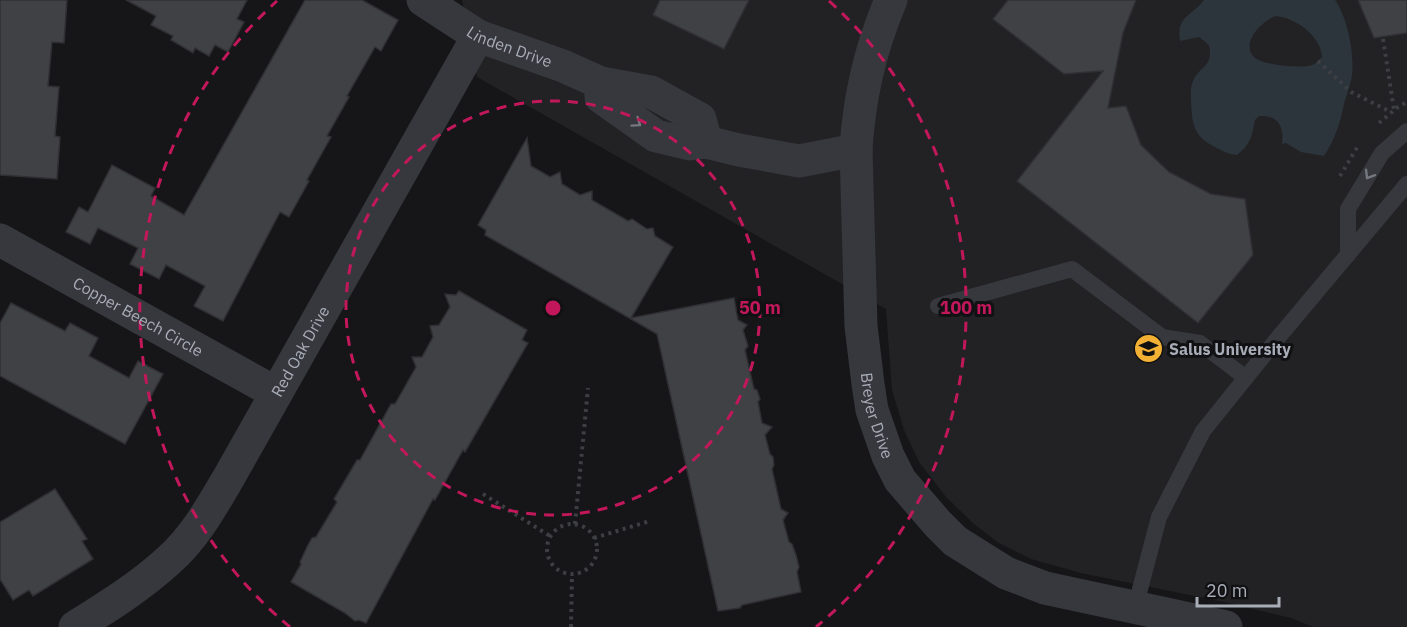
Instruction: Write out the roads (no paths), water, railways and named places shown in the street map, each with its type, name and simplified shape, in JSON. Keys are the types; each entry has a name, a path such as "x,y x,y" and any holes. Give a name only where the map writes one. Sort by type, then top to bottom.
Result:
{"street":[{"name":"Linden Drive","path":"423,0 478,36 601,82 651,92 700,119 706,142 799,160 856,150"},
{"name":"Breyer Drive","path":"891,0 869,60 857,123 856,150 861,326 870,402 888,456 900,480 955,541 989,564 1024,581 1045,588 1217,626"},
{"name":"Red Oak Drive","path":"75,627 124,595 170,560 212,506 478,36"},
{"name":"Copper Beech Circle","path":"0,240 276,393"}],"lane":[{"path":"1348,255 1348,209 1382,153 1407,131"},
{"path":"1135,608 1159,517 1203,431 1407,184"},
{"path":"938,306 1072,269 1162,337 1200,343 1246,378"}],"place":[{"name":"Salus University","path":"1148,349"}]}
